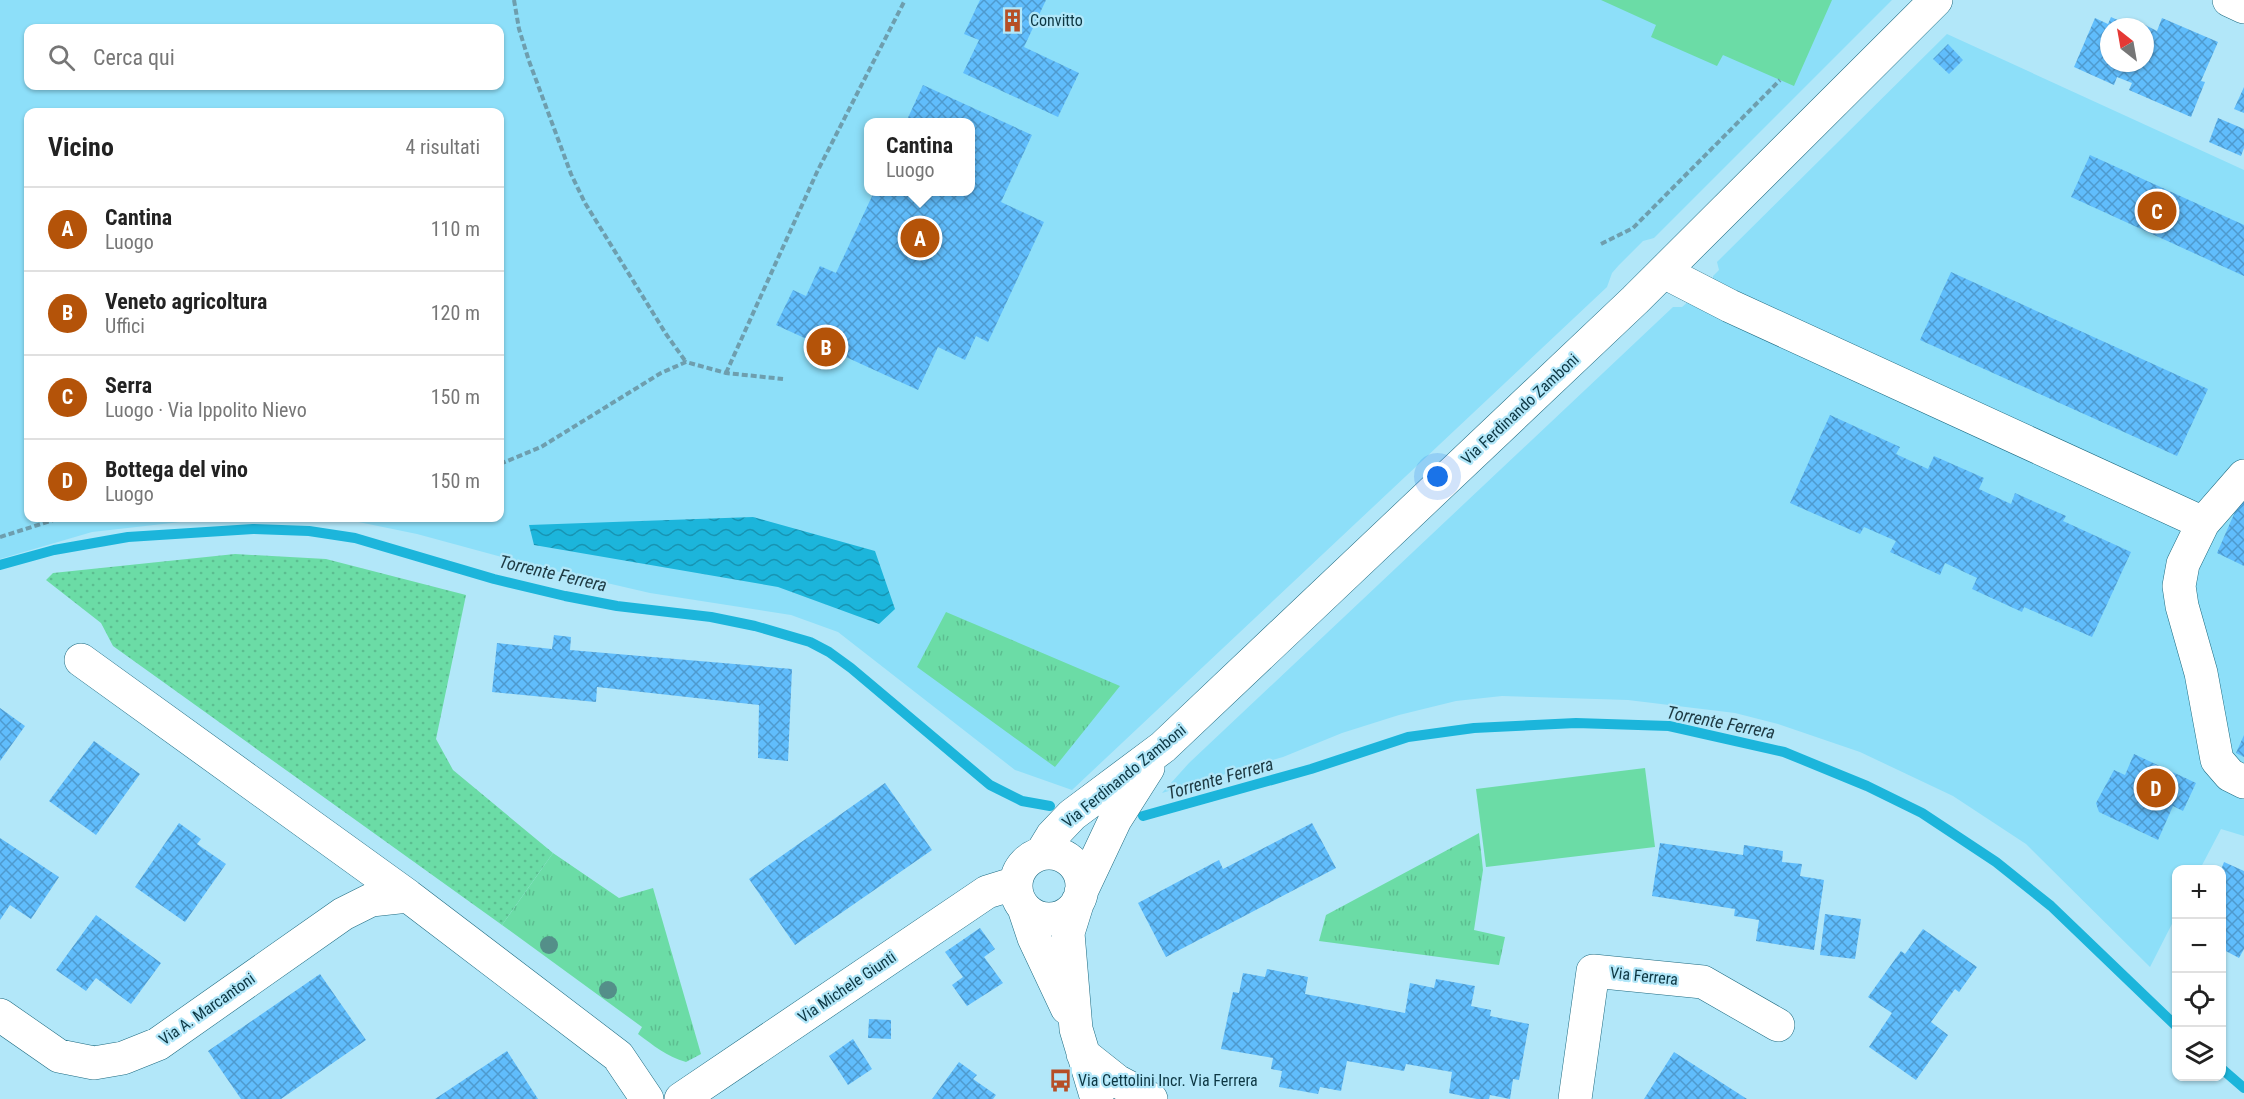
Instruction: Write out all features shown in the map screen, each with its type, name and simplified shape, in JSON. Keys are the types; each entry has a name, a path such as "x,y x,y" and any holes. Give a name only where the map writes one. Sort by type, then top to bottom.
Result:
{"street":[{"name":"Via Ferdinando Zamboni","path":"1020,895 1018,873 1024,865 1041,854 1052,836 1072,816 1163,747 1664,272 1936,0"},
{"path":"2229,0 2244,7"},
{"path":"1664,272 1730,306 2203,523"},
{"path":"2244,476 2203,523 2183,564 2179,586 2182,606 2201,673 2217,760 2230,776 2244,782"},
{"path":"81,660 408,896 618,1056 647,1099"},
{"path":"1151,1099 1117,1081 1080,1041 1068,933 1080,896 1114,820 1163,747"},
{"path":"1020,895 1032,915 1042,918 1064,916 1080,896 1079,874 1068,859 1050,853 1041,854"},
{"name":"Via Michele Giunti","path":"681,1099 987,892 1020,895"},
{"path":"1020,895 1034,938 1080,1041 1097,1099"},
{"name":"Via A. Marcantoni","path":"0,1015 59,1056 94,1063 123,1058 158,1044 343,914 371,900 408,896"},
{"name":"Via Ferrera","path":"1575,1099 1593,971 1703,982 1778,1025"}],"path":[{"path":"514,0 528,61 572,174 597,223 666,334 686,362 726,373 783,379"},
{"path":"726,373 817,172 905,0"},
{"path":"1602,244 1633,228 1780,80"},
{"path":"504,462 541,447 661,373 686,362"},
{"path":"0,537 47,522"}],"shaded area":[{"path":"0,0 1892,0 1654,238 1643,241 1619,265 1612,273 1607,287 1072,790 1015,770 838,632 791,615 650,593 542,568 417,534 358,522 504,522 504,108 24,108 24,522 181,522 92,532 0,559"},
{"path":"1947,34 2244,170 2244,836 2221,829 2202,865 2172,865 2172,924 2150,967 2026,844 1953,796 1860,752 1778,724 1735,713 1628,700 1502,696 1456,701 1399,715 1342,733 1283,757 1162,793 1189,763 1673,307 1682,307 1713,280 1713,276 1719,270 1717,262"}],"green space":[{"path":"1601,0 1832,0 1794,86 1723,55 1717,66 1651,37 1656,25"},
{"path":"235,554 326,559 466,595 436,739 453,770 553,853 502,925 113,646 101,623 46,580 53,573"},
{"path":"946,612 1120,686 1055,767 917,667"},
{"path":"1645,768 1655,847 1486,867 1476,789"},
{"path":"1479,833 1483,870 1474,930 1505,937 1499,965 1319,941 1326,915"},
{"path":"553,853 619,898 653,888 701,1054 686,1062 660,1050 638,1034 642,1027 502,925"}],"water":[{"path":"753,517 875,551 895,609 879,624 778,587 534,545 529,525"}],"building":[{"path":"980,0 1046,0 1024,47 1079,73 1058,117 963,73 979,40 964,34"},
{"path":"2095,18 2100,20 2100,72 2154,72 2154,30 2157,31 2162,18 2218,42 2201,81 2205,82 2191,117 2129,90 2132,83 2117,77 2114,85 2074,67"},
{"path":"1948,44 1963,60 1949,74 1933,59"},
{"path":"923,85 1032,135 1001,202 1044,222 988,342 976,336 965,360 938,347 918,390 776,325 793,290 806,296 820,266 836,273 872,196 975,196 975,118 908,118"},
{"path":"2244,87 2244,113 2234,109"},
{"path":"2218,118 2244,129 2244,148 2241,156 2209,142"},
{"path":"2090,155 2244,225 2244,276 2071,197"},
{"path":"1951,272 2208,389 2177,456 1920,340"},
{"path":"1830,415 1900,447 1896,454 1928,469 1934,456 1984,478 1979,489 2011,504 2015,493 2066,516 2063,521 2131,552 2092,637 2024,607 2022,612 1972,589 1977,578 1945,563 1940,575 1890,552 1896,541 1864,527 1860,534 1790,503"},
{"path":"2241,498 2244,499 2244,566 2217,553"},
{"path":"554,635 571,637 570,650 792,669 788,761 758,758 759,705 597,687 596,702 492,692 497,643 552,649"},
{"path":"0,708 25,726 0,761"},
{"path":"2244,735 2244,757 2236,753"},
{"path":"94,741 140,774 96,835 49,801"},
{"path":"2134,754 2196,783 2183,811 2173,806 2158,840 2099,812 2096,803 2114,770 2125,775"},
{"path":"885,783 932,850 795,945 749,879"},
{"path":"179,823 201,839 197,844 226,864 185,922 135,887"},
{"path":"1312,823 1336,868 1166,957 1138,903 1219,860 1223,869"},
{"path":"0,838 59,877 31,919 10,905 0,920"},
{"path":"1660,843 1743,855 1744,845 1783,851 1782,862 1802,864 1800,876 1824,880 1814,950 1756,941 1759,920 1734,916 1735,909 1652,896"},
{"path":"2224,862 2244,871 2244,949 2239,958 2226,951 2226,865 2223,865"},
{"path":"1825,914 1861,919 1855,959 1820,955"},
{"path":"96,915 161,963 131,1004 96,978 86,991 56,970"},
{"path":"980,928 995,949 984,957 1003,983 967,1006 952,985 963,977 945,952"},
{"path":"1923,929 1977,967 1959,992 1955,989 1931,1022 1948,1035 1916,1080 1869,1047 1892,1013 1868,997 1901,951 1905,954"},
{"path":"1267,969 1308,977 1305,994 1405,1013 1410,983 1434,988 1436,979 1475,986 1471,1006 1491,1010 1490,1016 1529,1024 1519,1080 1513,1079 1510,1099 1490,1095 1489,1099 1477,1099 1449,1093 1452,1072 1406,1064 1404,1071 1347,1061 1341,1091 1320,1087 1318,1094 1279,1087 1282,1071 1271,1069 1273,1058 1221,1049 1233,992 1239,993 1243,973 1265,977"},
{"path":"320,974 366,1040 281,1099 241,1099 208,1051"},
{"path":"869,1019 891,1020 891,1039 868,1038"},
{"path":"853,1039 872,1069 848,1085 829,1056"},
{"path":"507,1051 538,1099 435,1099"},
{"path":"1674,1052 1747,1099 1644,1099"},
{"path":"959,1062 977,1075 973,1079 996,1095 993,1099 932,1099"}],"waterway":[{"name":"Torrente Ferrera","path":"0,565 54,550 128,537 253,529 309,531 355,538 494,579 565,596 617,606 711,617 755,626 810,642 829,652 990,785 1022,801 1050,806"},
{"name":"Torrente Ferrera","path":"1143,816 1311,769 1408,737 1474,728 1576,723 1669,726 1784,752 1867,786 1922,813 1996,862 2051,906 2172,1022"},
{"name":"Torrente Ferrera","path":"2226,1072 2244,1088"}],"place":[{"name":"Convitto","path":"1012,20"},
{"name":"Serra","path":"2157,211"},
{"name":"Cantina","path":"920,238"},
{"name":"Veneto agricoltura","path":"826,347"},
{"name":"Bottega del vino","path":"2156,788"},
{"name":"Via Cettolini Incr. Via Ferrera","path":"1060,1080"}]}
